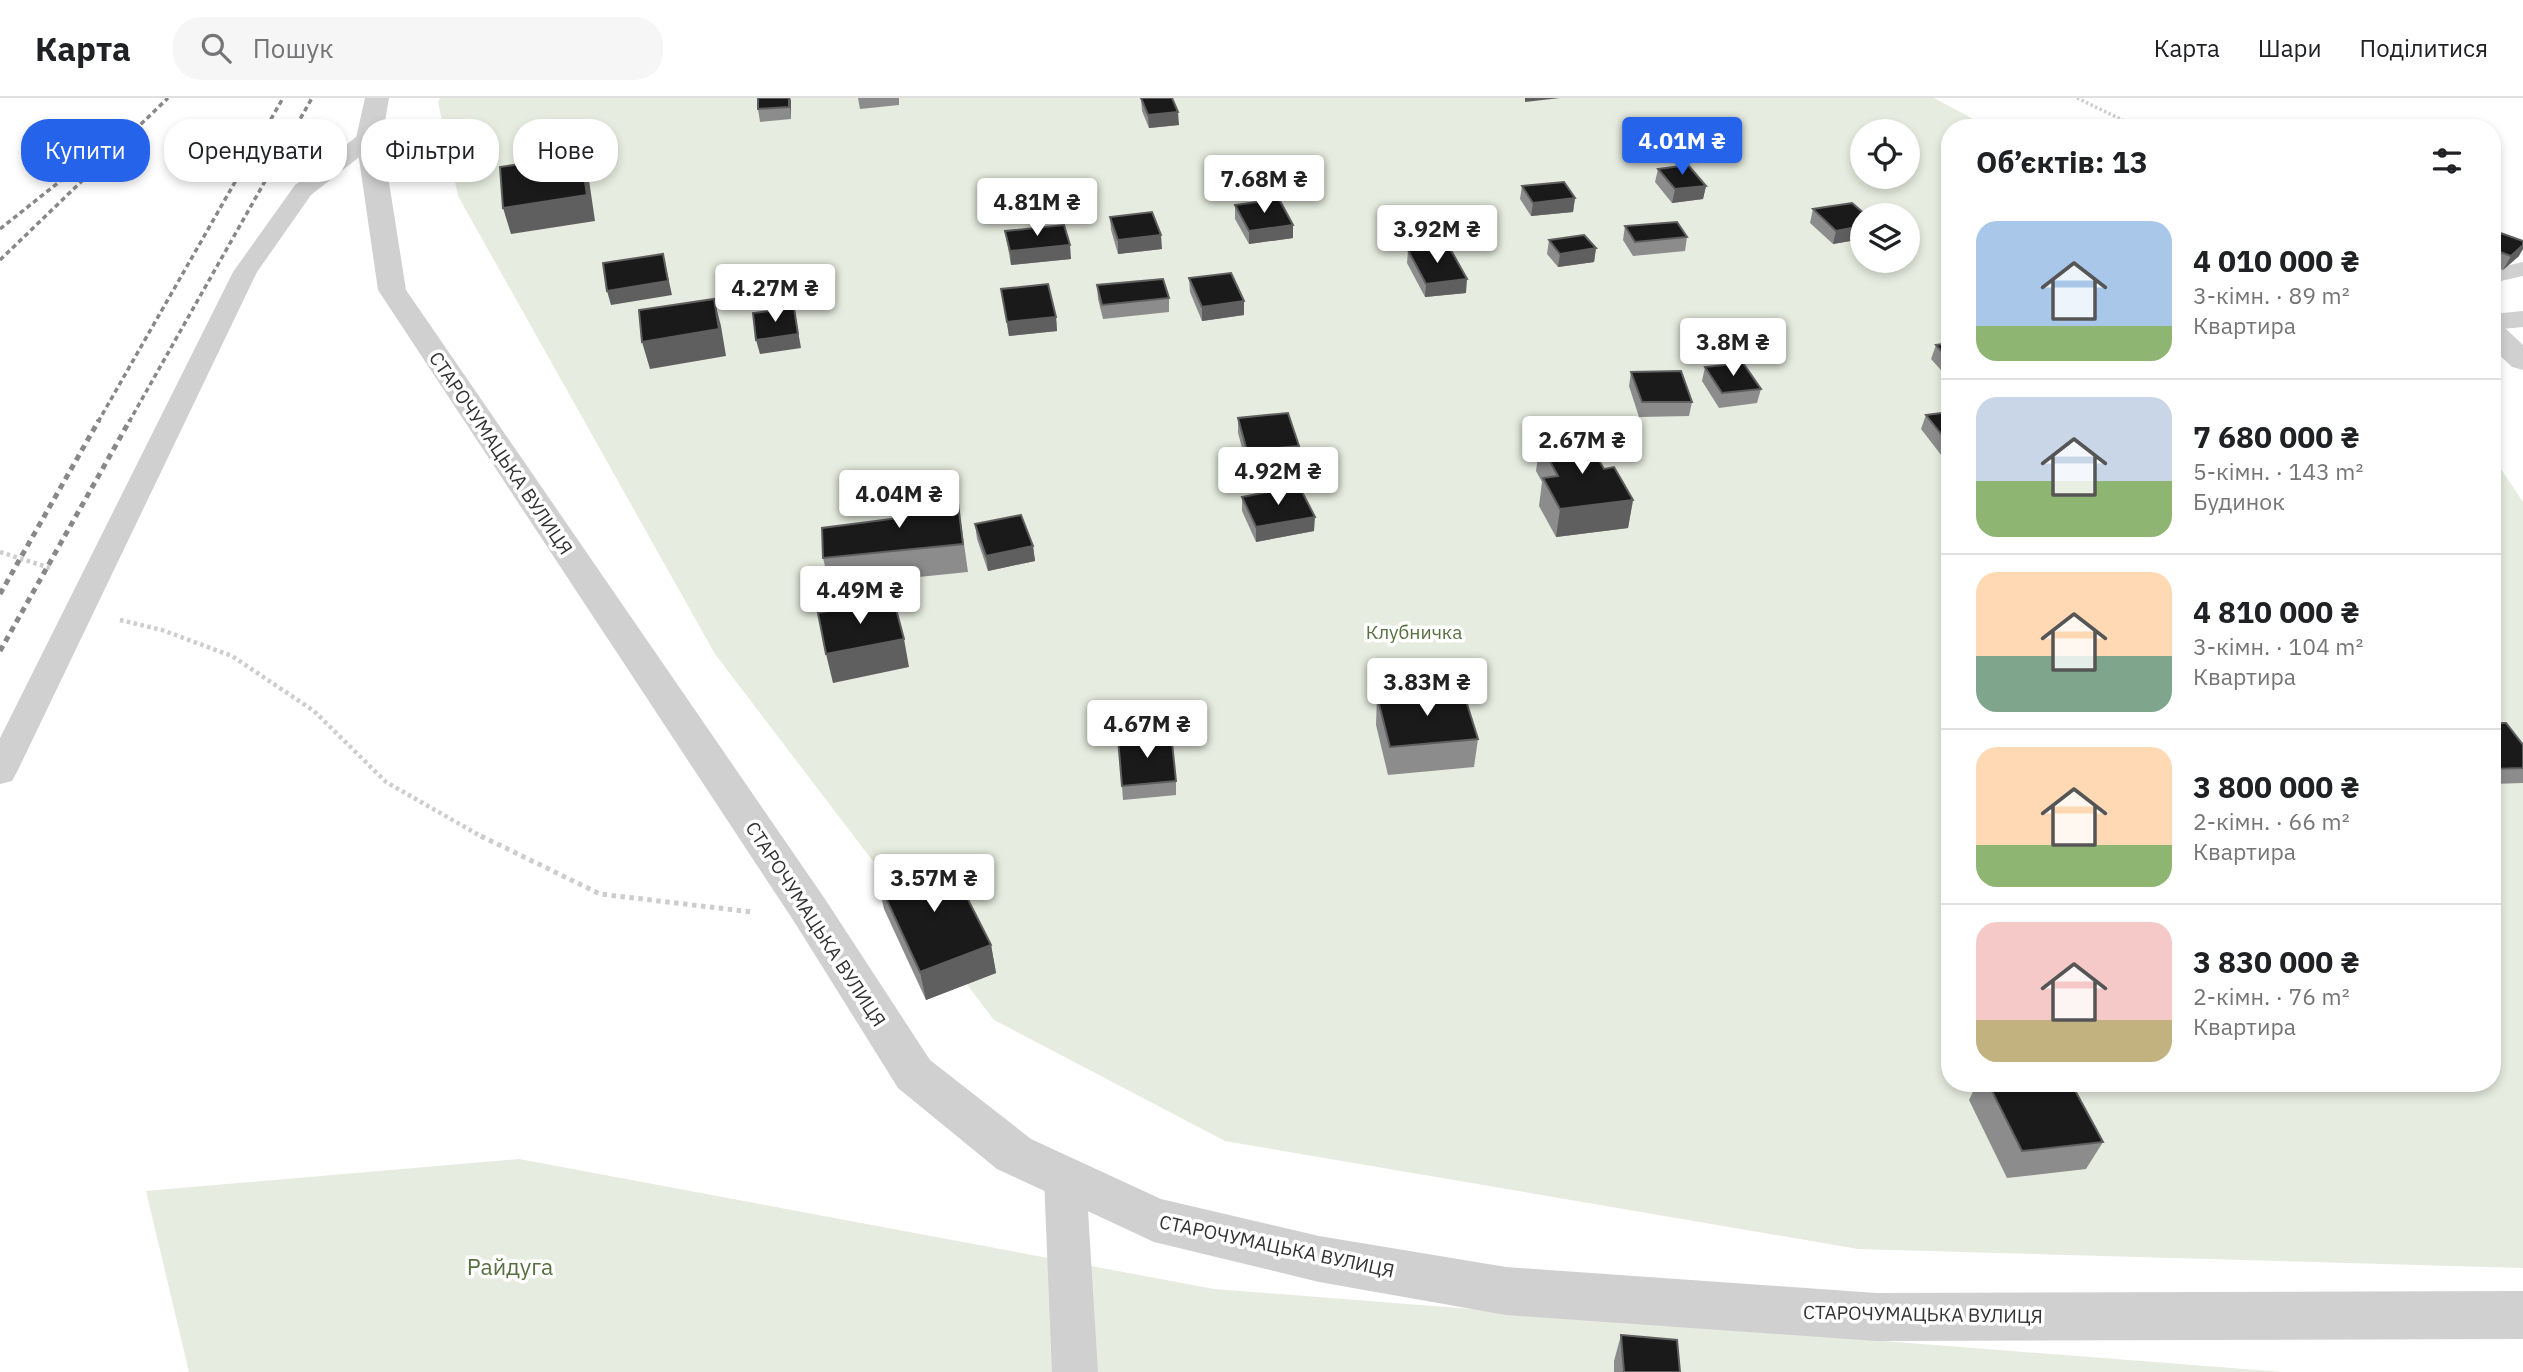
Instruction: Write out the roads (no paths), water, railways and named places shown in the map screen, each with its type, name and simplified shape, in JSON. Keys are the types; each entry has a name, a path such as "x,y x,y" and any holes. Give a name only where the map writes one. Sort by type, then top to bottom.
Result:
{"street":[{"name":"СТАРОЧУМАЦЬКА ВУЛИЦЯ","path":"373,118 393,290 815,919 914,1074 1014,1154 1154,1220 1319,1259 1506,1291 1876,1317 2523,1315"},
{"path":"2501,340 2523,361"}],"lane":[{"path":"0,772 245,272 303,190 373,118"},
{"path":"2501,274 2523,269"},
{"path":"2501,322 2523,319"},
{"path":"1065,1178 1075,1372"}],"railway":[{"path":"0,260 168,98"},
{"path":"98,422 283,98"},
{"path":"129,422 312,98"},
{"path":"0,229 59,182"},
{"path":"0,594 99,420"},
{"path":"0,651 130,420"}],"park label":[{"name":"Клубничка","path":"1414,632"},
{"name":"Райдуга","path":"510,1267"}]}
